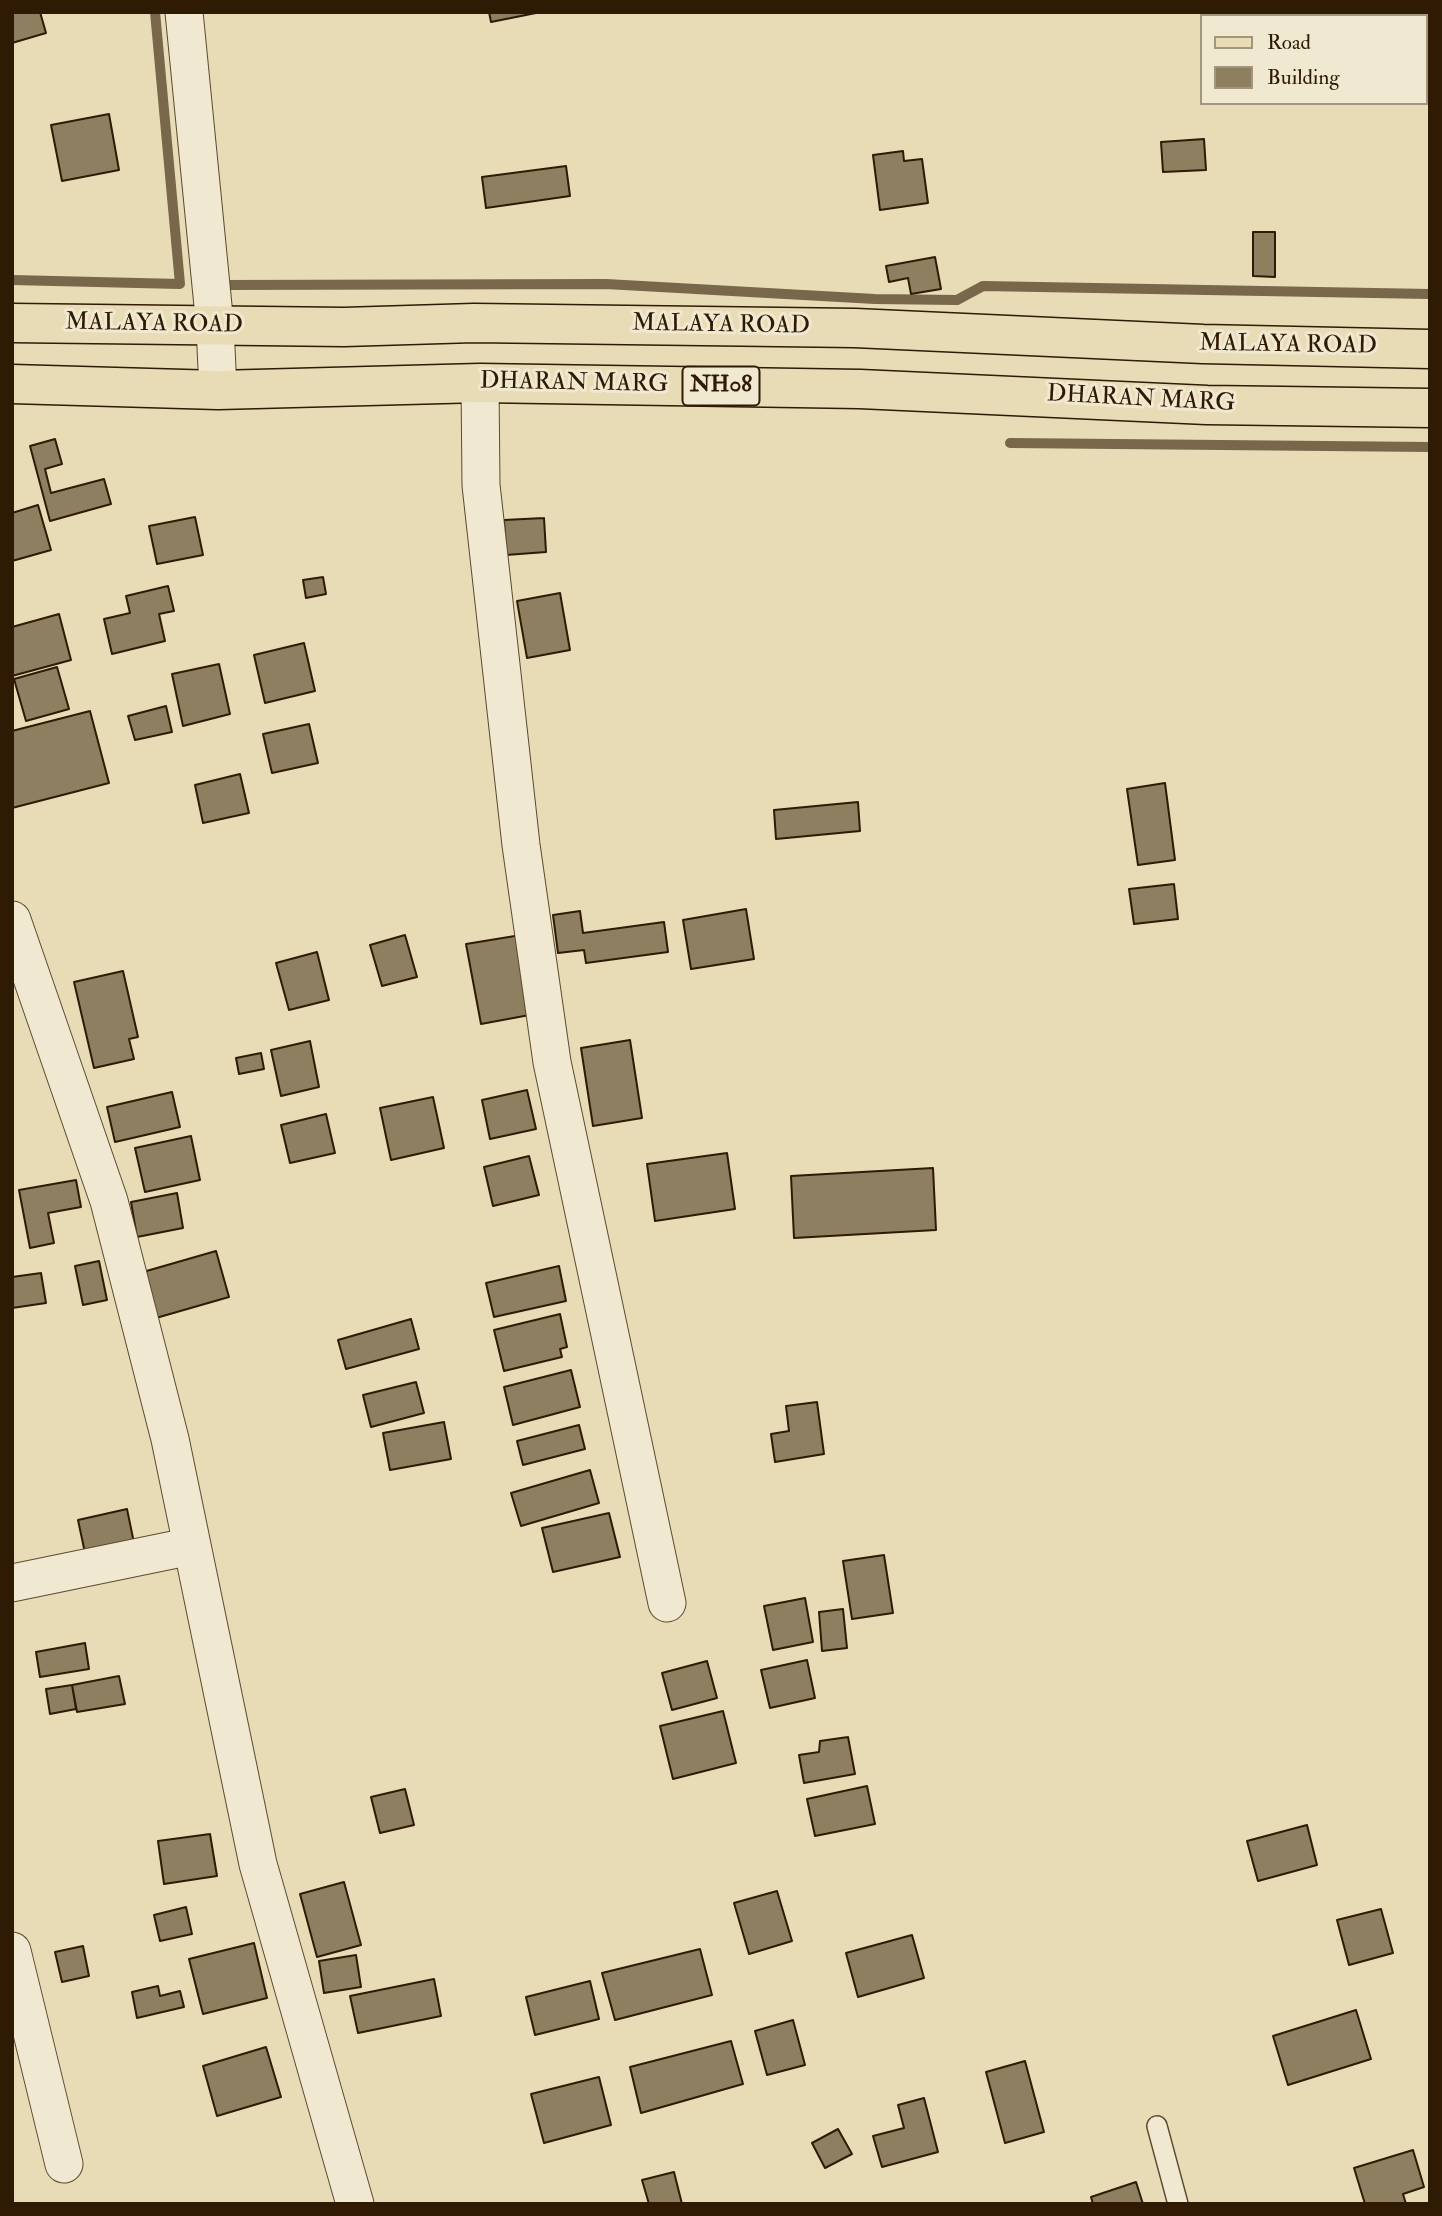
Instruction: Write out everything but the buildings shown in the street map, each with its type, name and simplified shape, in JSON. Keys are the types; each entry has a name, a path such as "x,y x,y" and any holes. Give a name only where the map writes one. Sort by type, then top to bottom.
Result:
{"main road":[{"name":"MALAYA ROAD","path":"12,323 215,326 474,323 855,328 1203,344 1430,349"},
{"name":"DHARAN MARG","path":"12,384 218,390 480,383 873,389 1207,405 1430,408"}],"street":[{"path":"184,12 215,326 218,390"},
{"path":"480,383 481,485 521,845 552,1062 667,1603"},
{"path":"12,920 25,994 109,1202 170,1439 258,1864 355,2204"},
{"path":"12,1583 192,1546"},
{"path":"12,1951 64,2164"}],"lane":[{"path":"1157,2126 1178,2204"}],"waterway":[{"path":"12,280 180,284 155,12"},
{"path":"224,285 606,284 875,299 957,300 983,286 1430,294"},
{"path":"1010,443 1430,447"}]}
